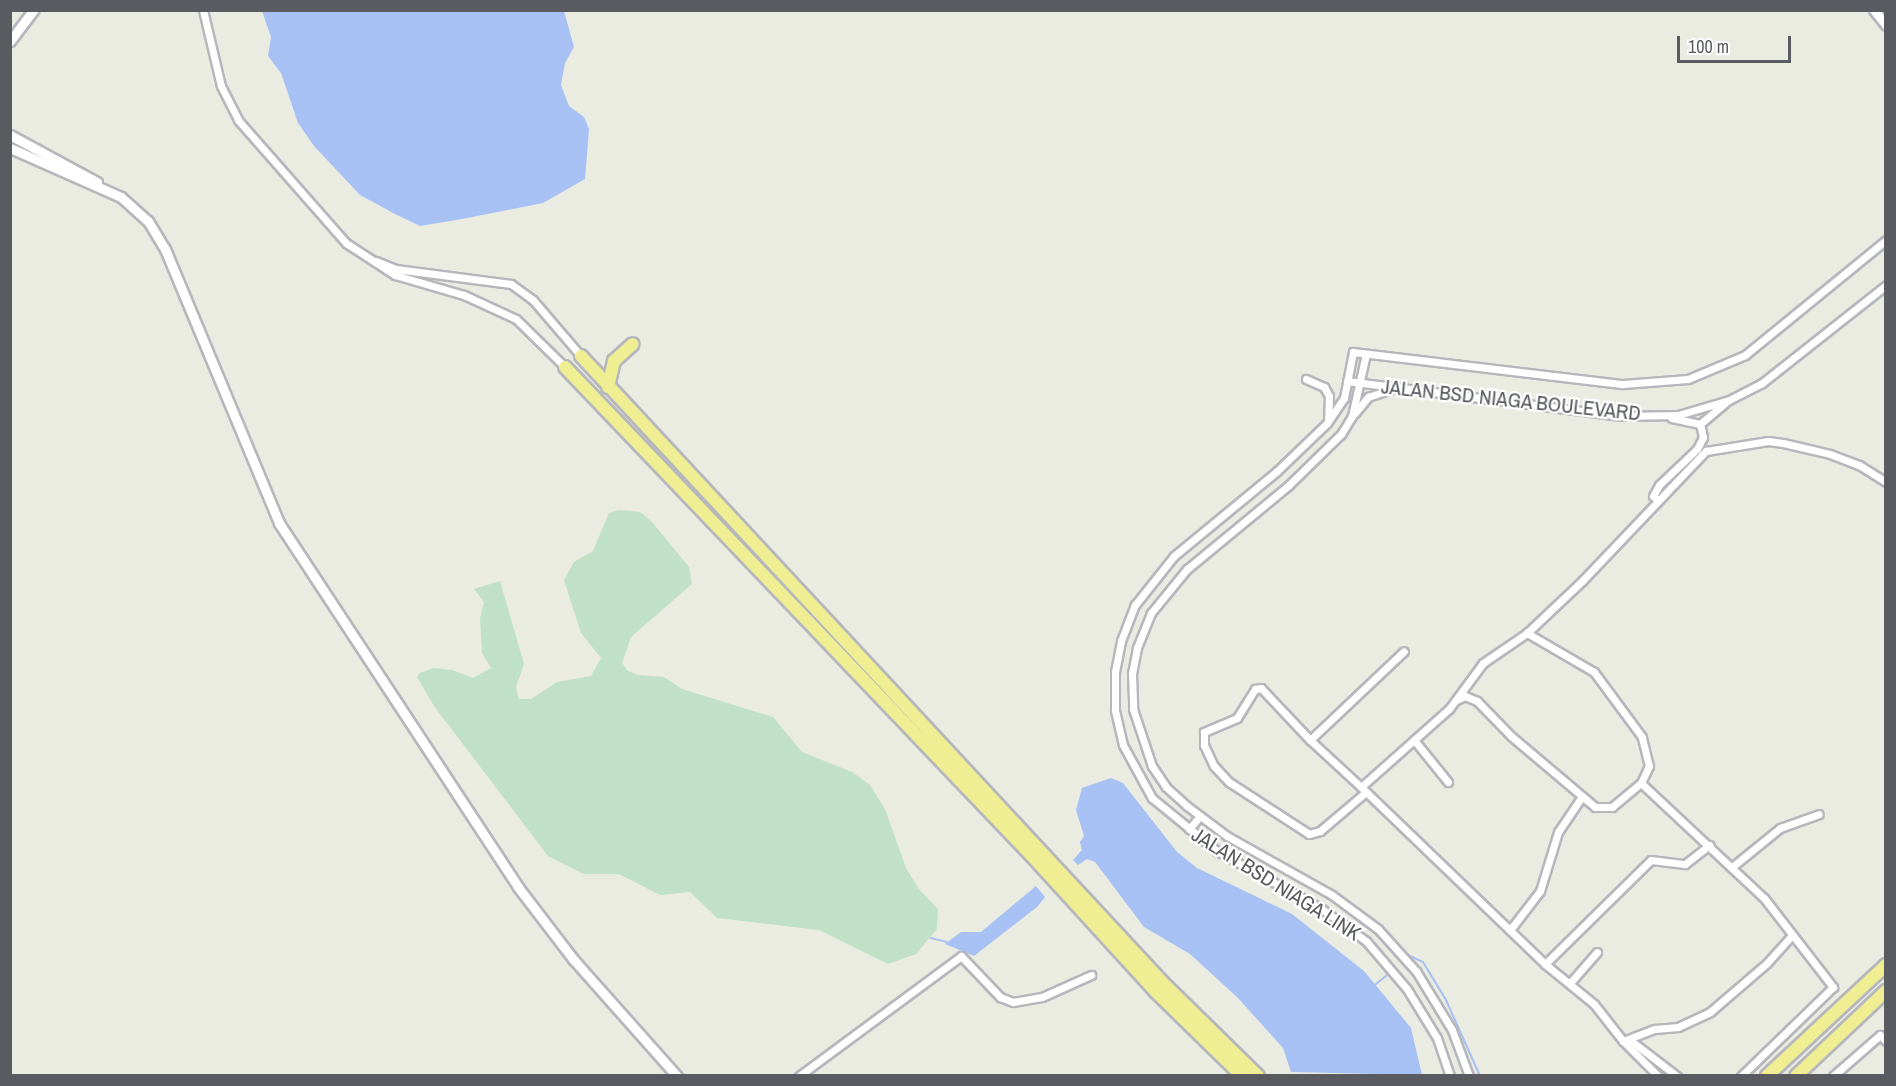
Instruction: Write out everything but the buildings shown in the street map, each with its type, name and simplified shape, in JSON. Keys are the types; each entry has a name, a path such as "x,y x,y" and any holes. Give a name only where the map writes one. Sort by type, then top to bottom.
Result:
{"highway":[{"path":"608,387 614,361 633,344"},
{"path":"581,356 1164,983 1258,1076"},
{"path":"565,367 1031,855 1155,991 1242,1076"},
{"path":"1767,1076 1886,965"},
{"path":"1796,1076 1886,991"}],"main road":[{"path":"10,41 33,10"},
{"path":"1874,10 1886,25"},
{"path":"10,135 82,171 148,221 165,249 279,522 306,566 518,887 573,959 676,1076"},
{"path":"10,148 111,192"}],"street":[{"path":"203,10 221,86 238,120 346,243 395,275 464,295 516,319 565,367"},
{"name":"JALAN BSD NIAGA BOULEVARD","path":"1353,352 1623,384 1688,379 1745,355 1886,240"},
{"path":"346,243 396,269 511,284 533,300 581,356"},
{"name":"JALAN BSD NIAGA BOULEVARD","path":"1347,381 1621,416 1678,415 1729,400 1792,362 1886,285"},
{"name":"JALAN BSD NIAGA LINK","path":"1353,352 1339,409 1327,423 1152,579 1136,604 1121,641 1115,672 1115,700 1124,745 1152,798 1217,851 1322,909 1366,941 1413,999 1437,1038 1450,1076"},
{"name":"JALAN BSD NIAGA LINK","path":"1366,354 1352,416 1318,458 1166,592 1151,613 1137,648 1132,673 1133,708 1141,742 1166,787 1227,836 1332,895 1378,928 1428,991 1452,1030 1469,1076"},
{"path":"1305,379 1324,387 1329,396 1327,423"},
{"path":"1352,416 1368,397 1400,388"},
{"path":"1700,424 1729,400"},
{"path":"1658,416 1700,424"},
{"path":"1658,500 1653,496 1659,485 1701,444 1700,424"},
{"path":"1658,1076 1594,1004 1545,964 1364,789 1310,740 1259,687 1237,718 1209,727 1202,739 1214,766 1229,782 1309,834 1320,831 1364,789 1455,700 1483,663 1527,633 1582,581 1706,450 1768,441 1830,454 1859,465 1886,482"},
{"path":"1455,700 1465,696 1477,701 1581,798 1594,807 1612,807 1641,783 1649,766 1642,737 1594,672 1527,633"},
{"path":"1310,740 1404,651"},
{"path":"1414,740 1448,782"},
{"path":"1641,783 1764,898 1833,987 1741,1076"},
{"path":"1510,930 1540,891 1558,832 1581,798"},
{"path":"1732,867 1780,828 1819,814"},
{"path":"1189,829 1200,816"},
{"path":"1545,964 1651,860 1685,864 1709,845"},
{"path":"1626,1040 1655,1029 1678,1028 1721,1005 1792,935"},
{"path":"1570,983 1597,952"},
{"path":"799,1076 961,956 1000,998 1013,1002 1042,997 1091,975"},
{"path":"1833,1076 1880,1035 1886,1041"},
{"path":"1626,1040 1677,1076"}],"green space":[{"path":"619,510 640,512 652,522 689,567 692,584 631,637 622,663 628,671 638,675 664,677 682,689 773,717 802,752 852,772 870,785 885,809 906,868 919,889 938,909 937,929 916,954 888,964 819,930 717,918 690,892 660,895 619,874 584,874 548,856 434,706 417,677 420,673 433,668 452,670 473,678 491,668 482,653 480,618 484,602 474,589 500,581 524,664 516,687 519,699 531,699 557,682 591,676 601,658 581,633 564,580 574,562 593,551 609,513"}],"water":[{"path":"262,11 564,11 574,47 565,63 561,85 569,106 584,117 589,129 585,179 543,203 462,219 420,226 395,214 360,195 314,146 298,123 281,73 268,56 271,37"},
{"path":"1111,778 1123,783 1177,852 1197,868 1292,914 1364,971 1411,1028 1422,1075 1291,1072 1283,1048 1238,998 1190,954 1144,927 1095,862 1087,859 1078,865 1073,860 1082,850 1080,842 1084,836 1076,810 1082,788"},
{"path":"1036,886 1045,897 1037,907 974,956 945,944 961,932 981,932"}],"waterway":[{"path":"931,938 947,942"},
{"path":"1410,956 1423,962 1446,1000 1480,1076"},
{"path":"1376,984 1387,975"}]}
